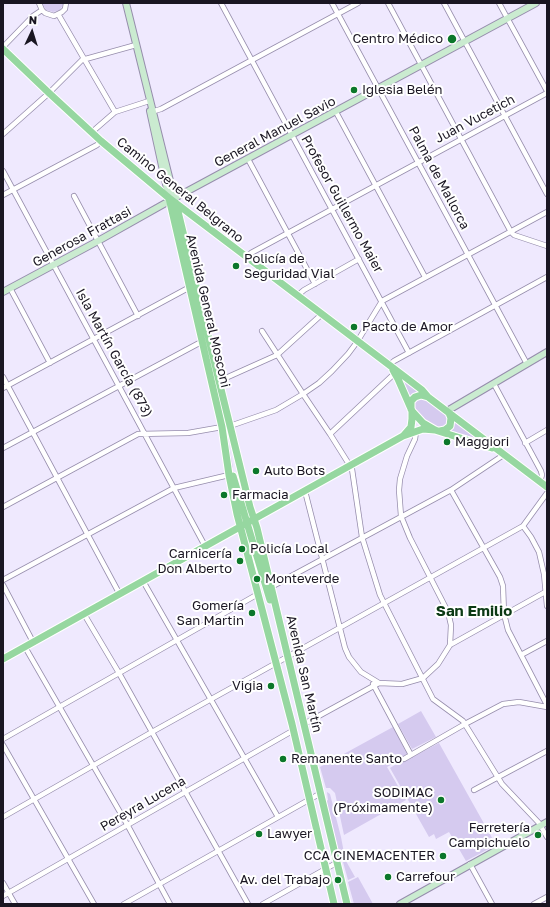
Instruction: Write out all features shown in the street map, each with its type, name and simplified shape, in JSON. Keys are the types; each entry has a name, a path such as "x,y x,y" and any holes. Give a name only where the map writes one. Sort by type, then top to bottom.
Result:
{"main road":[{"name":"Avenida General Mosconi","path":"126,3 172,200 254,519"},
{"name":"General Manuel Savio","path":"172,200 536,3"},
{"name":"Camino General Belgrano","path":"3,48 48,93 101,141 172,200 547,487"},
{"name":"Avenida General Mosconi","path":"172,200 222,427 229,475 244,525"},
{"name":"Generosa Frattasi","path":"3,292 172,200"},
{"path":"3,659 403,436 427,429 436,431 445,430 450,426 451,418 448,412 547,352"},
{"name":"Camino General Belgrano","path":"391,368 398,379 411,410 420,421 436,431 488,446 505,454"},
{"path":"403,436 411,427 412,401 414,398 421,395 428,396"},
{"path":"222,427 244,525 285,647"},
{"name":"Avenida San Martín","path":"254,519 347,904"},
{"name":"Avenida San Martín","path":"244,525 258,594 294,730 334,904"},
{"path":"400,904 547,822"}],"street":[{"path":"39,3 42,10 49,15 58,14 65,9 66,3"},
{"name":"Profesor Guillermo Maier","path":"221,3 409,353"},
{"name":"Palma de Mallorca","path":"332,3 527,364"},
{"path":"151,112 161,109 358,3"},
{"path":"388,3 511,232 514,235 547,246"},
{"path":"444,3 547,194"},
{"path":"499,3 547,92"},
{"path":"3,48 33,16 42,10"},
{"path":"58,14 115,112"},
{"path":"3,134 84,58 136,45"},
{"name":"Juan Vucetich","path":"246,258 251,253 547,92"},
{"path":"92,132 115,112 149,101"},
{"path":"336,112 425,277"},
{"path":"3,195 97,145 101,141"},
{"path":"248,159 315,284"},
{"name":"Isla Martín García (873)","path":"3,171 205,546"},
{"path":"74,196 138,316"},
{"path":"230,426 272,412 303,394 332,371 358,342 382,301 547,212"},
{"path":"297,296 359,259"},
{"path":"330,434 391,368 394,361 547,277"},
{"path":"5,387 190,287"},
{"path":"10,288 50,363"},
{"path":"218,381 277,355 322,315"},
{"path":"262,331 330,434 353,472 362,537 383,603 433,700 466,724 497,777 541,826 547,837"},
{"path":"3,448 203,340"},
{"path":"3,377 5,387 32,432 120,593"},
{"path":"494,384 541,471 542,475 540,482"},
{"path":"3,507 138,434 188,433 222,427"},
{"path":"525,443 547,430"},
{"path":"305,491 349,657 361,672 379,683 402,684 423,678 438,664 450,644 451,631 450,618 431,576 410,538 401,516 399,490 400,479 407,456 415,439 416,432"},
{"path":"271,587 450,490 505,454"},
{"path":"3,580 174,488 229,475"},
{"path":"450,490 500,577 503,586 504,614 508,630 547,706"},
{"path":"3,817 34,798 287,656 523,526 547,493"},
{"path":"523,526 539,552 544,574 547,606"},
{"path":"143,581 278,817"},
{"path":"3,585 33,642"},
{"path":"450,644 546,592"},
{"path":"3,739 258,594"},
{"path":"84,614 119,672 248,904"},
{"path":"521,655 547,641"},
{"path":"25,647 128,826 170,904"},
{"path":"371,679 411,755"},
{"path":"304,724 379,683"},
{"path":"404,758 499,706 508,703 526,702 547,706"},
{"name":"Pereyra Lucena","path":"3,896 294,730"},
{"path":"3,745 94,904"},
{"path":"474,790 547,751"},
{"path":"124,904 321,793"},
{"path":"263,904 338,862"},
{"path":"470,864 492,904"},
{"path":"3,883 15,904"},
{"path":"534,904 547,897"}],"shaded area":[{"path":"42,3 64,3 60,10 53,12 46,10"},
{"path":"172,205 226,426 233,468 225,428"},
{"path":"402,378 421,392 411,399 401,380"},
{"path":"425,398 448,414 449,422 443,429 434,428 414,412 412,404 415,400"},
{"path":"453,419 480,439 478,441 445,432"},
{"path":"421,711 436,737 412,749 398,724"},
{"path":"393,727 407,754 387,767 406,800 344,835 335,793 330,788 326,788 320,767"},
{"path":"439,743 496,845 466,861 449,832 436,839 434,834 429,837 390,768 403,760 405,761"},
{"path":"327,792 330,794 341,837 344,853 342,857 340,857 338,853 325,802 328,800"},
{"path":"346,861 355,877 348,880 343,862"},
{"path":"358,877 373,904 354,904 348,882"}],"place":[{"name":"Centro Médico","path":"452,39"},
{"name":"Iglesia Belén","path":"354,90"},
{"name":"Policía de Seguridad Vial","path":"236,266"},
{"name":"Pacto de Amor","path":"354,327"},
{"name":"Maggiori","path":"447,442"},
{"name":"Auto Bots","path":"256,471"},
{"name":"Farmacia","path":"224,495"},
{"name":"Policía Local","path":"242,549"},
{"name":"Carnicería Don Alberto","path":"240,561"},
{"name":"Monteverde","path":"257,579"},
{"name":"Gomería San Martin","path":"252,613"},
{"name":"Vigia","path":"271,686"},
{"name":"Remanente Santo","path":"283,759"},
{"name":"SODIMAC (Próximamente)","path":"441,800"},
{"name":"Lawyer","path":"259,834"},
{"name":"Ferretería Campichuelo","path":"538,835"},
{"name":"CCA CINEMACENTER","path":"443,856"},
{"name":"Carrefour","path":"388,877"},
{"name":"Av. del Trabajo","path":"338,880"}],"district":[{"name":"San Emilio","path":"474,611"}]}
